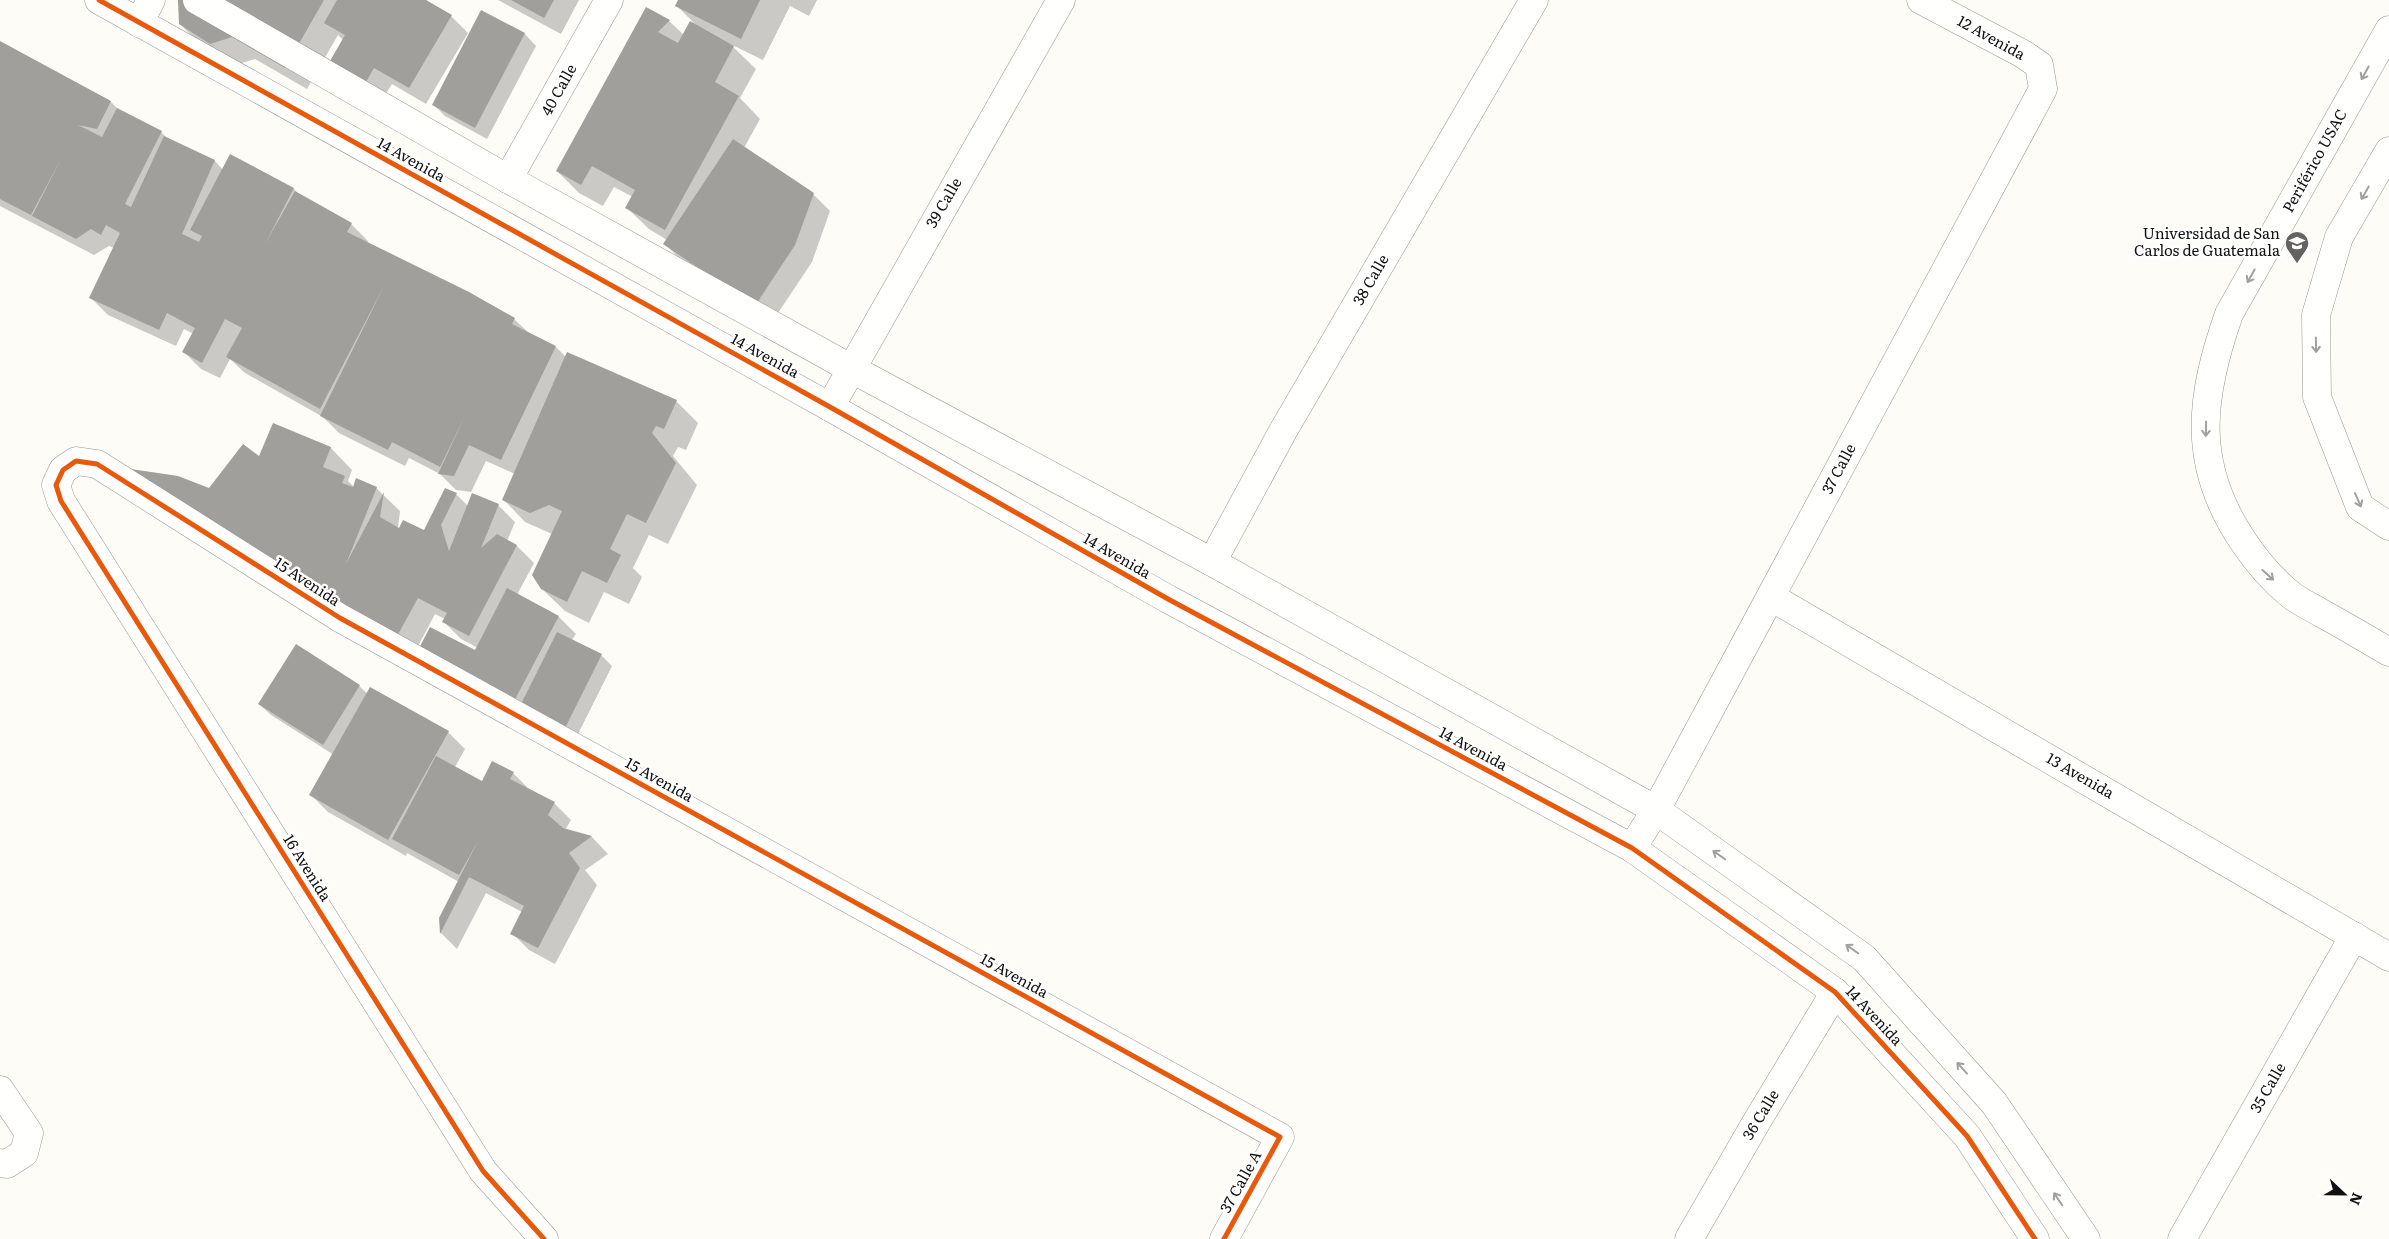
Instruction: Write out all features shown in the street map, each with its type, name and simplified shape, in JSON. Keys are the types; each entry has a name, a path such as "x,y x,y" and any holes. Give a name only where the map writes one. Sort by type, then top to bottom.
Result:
{"street":[{"name":"14 Avenida","path":"100,0 145,11 1168,599 1632,848 1835,992 1967,1136 2036,1239"},
{"name":"14 Avenida","path":"197,0 508,179 850,368 1212,562 1656,810 1864,958 1994,1104 2086,1239"},
{"name":"40 Calle","path":"508,179 609,0"},
{"name":"39 Calle","path":"830,406 1061,0"},
{"name":"38 Calle","path":"1212,562 1283,431 1534,0"},
{"name":"12 Avenida","path":"1921,0 2023,54 2039,65 2043,89"},
{"name":"Periférico USAC","path":"2389,30 2230,314 2214,358 2206,402 2206,451 2215,490 2234,528 2262,569 2292,596 2389,652"},
{"name":"37 Calle","path":"1632,848 1656,810 2043,89"},
{"path":"2389,151 2340,236 2316,315 2317,397 2360,507 2389,526"},
{"name":"15 Avenida","path":"61,501 56,485 63,470 76,461 97,464 340,618 1280,1137"},
{"name":"16 Avenida","path":"61,501 483,1171 544,1239"},
{"name":"13 Avenida","path":"1771,596 2389,957"},
{"name":"35 Calle","path":"2182,1239 2354,936"},
{"name":"36 Calle","path":"1689,1239 1756,1121 1835,992"},
{"path":"0,1090 29,1133 24,1153 7,1164 0,1163"},
{"name":"37 Calle A","path":"1224,1239 1280,1137"}],"building":[{"path":"178,0 324,0 285,68 232,37 210,44 179,24"},
{"path":"337,0 426,0 452,15 409,88 374,68 366,82 330,61 345,35 324,23"},
{"path":"511,0 554,0 544,18"},
{"path":"678,0 760,0 741,39 675,6"},
{"path":"646,7 670,20 658,32 678,43 690,21 734,46 715,82 739,96 665,230 625,208 635,190 592,166 581,185 556,171"},
{"path":"481,10 525,33 475,128 432,105"},
{"path":"0,41 111,101 97,129 78,125 102,137 117,108 162,131 125,204 131,207 164,136 215,160 182,234 199,242 202,236 190,230 230,154 294,188 265,244 295,191 352,223 347,232 469,292 515,318 512,324 556,346 501,460 469,445 454,476 438,474 465,416 440,467 392,442 388,450 320,416 384,286 320,409 226,357 242,328 225,319 202,363 182,352 195,328 167,313 159,330 89,298 120,233 106,225 101,235 91,229 76,239 32,216 62,157 31,215 0,199"},
{"path":"733,139 814,193 795,245 755,306 663,244"},
{"path":"567,352 677,400 664,429 656,426 652,433 676,463 646,523 627,514 610,549 621,555 607,583 582,571 567,602 541,589 532,575 562,511 549,505 530,513 502,500"},
{"path":"273,423 331,447 323,467 345,476 342,483 353,487 356,478 377,487 346,564 384,492 380,517 399,528 403,520 424,530 445,488 457,493 441,525 449,551 472,493 499,504 481,548 497,534 517,545 469,636 442,622 447,613 418,598 396,638 327,601 332,591 77,461 178,476 209,488 243,444 259,456"},
{"path":"507,588 559,616 512,705 416,654 430,627 475,650"},
{"path":"557,632 602,654 564,730 519,708"},
{"path":"296,644 360,685 323,745 258,704"},
{"path":"370,687 449,731 388,840 309,795"},
{"path":"436,756 482,781 492,761 514,772 510,779 555,802 548,815 563,828 592,836 569,853 580,868 538,948 510,934 524,906 469,877 440,934 439,918 478,841 459,875 392,839"}],"cycle path":[{"path":"99,0 830,407 1168,599 1632,848 1835,992 1967,1136 2035,1239"},
{"path":"544,1239 483,1171 61,501 56,485 63,470 76,461 97,464 340,618 1280,1137 1224,1239"}],"place":[{"name":"Universidad de San Carlos de Guatemala","path":"2297,264"}]}
